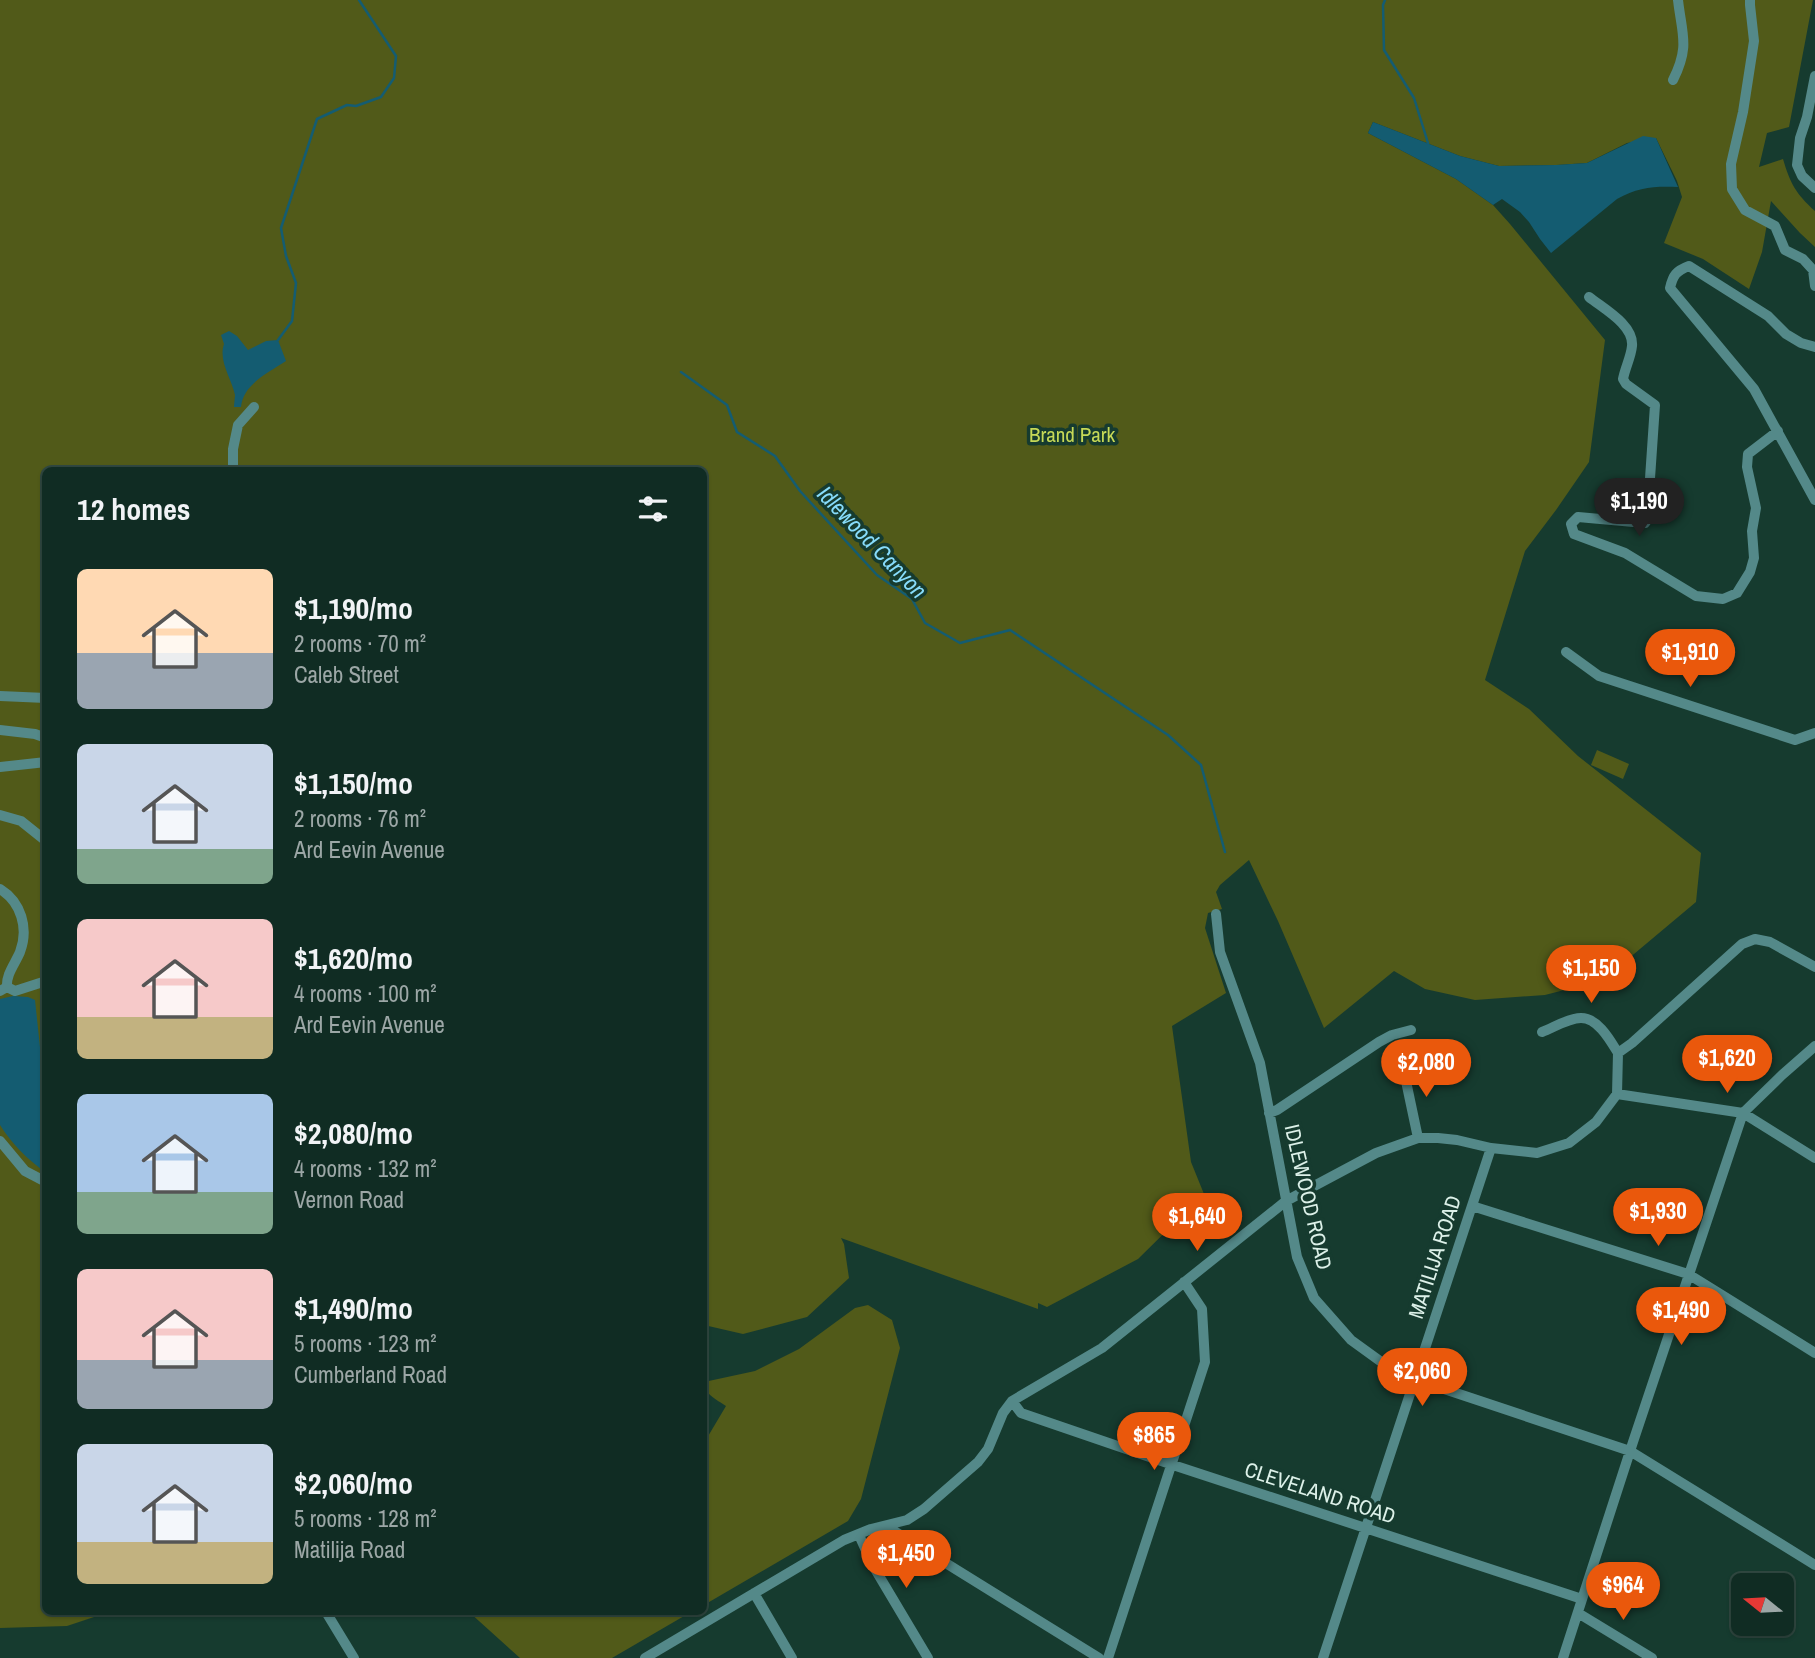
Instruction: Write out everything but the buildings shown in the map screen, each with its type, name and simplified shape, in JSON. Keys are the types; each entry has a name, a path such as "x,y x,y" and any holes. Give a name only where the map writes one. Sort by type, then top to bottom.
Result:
{"street":[{"path":"1673,80 1681,65 1684,50 1678,0"},
{"path":"1751,0 1754,41 1743,112 1731,164 1732,189 1745,210 1775,226 1785,250 1803,260 1813,270 1815,286"},
{"path":"1815,76 1800,138 1797,165 1802,176 1815,188"},
{"path":"1815,347 1786,334 1768,316 1689,266 1673,276 1670,288 1754,389 1815,500"},
{"path":"1589,298 1619,320 1632,337 1632,349 1623,379 1655,405 1650,493 1653,504 1652,514 1645,523 1578,517 1571,524 1574,534 1625,553 1696,596 1723,600 1737,593 1755,558 1752,531 1756,508 1747,467 1748,454 1778,430"},
{"path":"233,467 233,449 238,425 254,407"},
{"path":"1566,652 1599,676 1705,711 1795,740 1815,733"},
{"path":"0,696 42,698"},
{"path":"0,730 42,736"},
{"path":"0,767 42,762"},
{"path":"0,815 21,821 42,838"},
{"path":"0,889 18,906 24,924 21,949 4,989 15,991 42,982"},
{"name":"IDLEWOOD ROAD","path":"1216,914 1220,952 1260,1063 1297,1256 1314,1298 1351,1340 1380,1361 1414,1379 1630,1451 1815,1565"},
{"path":"1618,1053 1742,944 1755,939 1770,942 1815,967"},
{"path":"645,1658 844,1540 907,1520 924,1509 988,1450 1003,1413 1012,1401 1102,1348 1286,1201 1376,1153 1418,1138 1457,1140 1537,1153 1570,1143 1596,1122 1617,1094 1618,1053 1600,1028 1581,1018 1542,1032"},
{"path":"1269,1113 1379,1042 1410,1030"},
{"path":"1563,1658 1743,1114 1815,1046"},
{"path":"1403,1066 1418,1138"},
{"path":"1617,1094 1743,1114 1815,1158"},
{"path":"0,1141 25,1171 42,1180"},
{"name":"MATILIJA ROAD","path":"1323,1658 1491,1147"},
{"path":"1472,1206 1688,1274 1815,1353"},
{"path":"1108,1658 1206,1362 1202,1309 1184,1283"},
{"name":"CLEVELAND ROAD","path":"1012,1401 1021,1413 1582,1599"},
{"path":"886,1526 1099,1658"},
{"path":"859,1535 872,1564 928,1658"},
{"path":"754,1593 792,1658"},
{"path":"1578,1613 1652,1658"},
{"path":"328,1615 354,1658"}],"green space":[{"name":"Brand Park","path":"0,0 1813,0 1789,127 1767,133 1759,167 1783,159 1794,188 1815,211 1815,247 1771,201 1762,252 1749,289 1703,259 1664,243 1682,197 1656,138 1627,143 1587,163 1499,166 1460,156 1373,122 1368,133 1456,179 1493,205 1605,340 1589,462 1525,551 1485,680 1529,709 1578,756 1701,853 1696,902 1603,980 1545,995 1475,1000 1425,989 1394,971 1324,1028 1249,860 1220,885 1216,892 1222,909 1208,913 1205,928 1226,993 1172,1026 1191,1162 1204,1194 1138,1259 1047,1307 1038,1303 1038,1309 841,1238 849,1278 807,1317 743,1334 707,1326 707,467 42,467 42,1615 100,1615 67,1626 0,1628"},
{"path":"1597,750 1629,764 1623,779 1591,765"},
{"path":"868,1305 892,1320 900,1348 861,1499 848,1521 707,1603 707,1438 726,1406 709,1393 707,1381 755,1371 799,1349 855,1308"},
{"path":"472,1615 686,1615 612,1658 520,1658"}],"water":[{"path":"1373,122 1460,156 1499,166 1587,163 1643,136 1656,138 1678,187 1647,188 1617,199 1551,253 1520,212 1502,199 1493,205 1456,179 1368,133"},
{"path":"229,331 237,336 248,350 266,341 278,340 286,361 251,386 241,407 234,407 235,395 223,357 224,344 221,335"},
{"path":"13,996 35,1000 42,1066 42,1170 20,1151 0,1125 0,999"}],"waterway":[{"path":"278,340 292,321 296,283 286,256 281,228 317,119 347,105 356,106 381,97 394,78 396,56 359,0"},
{"path":"1385,0 1384,50 1414,98 1428,143"},
{"name":"Idlewood Canyon","path":"681,372 727,405 737,432 775,456 800,491 877,575 912,599 925,623 960,643 1010,630 1168,735 1201,765 1225,852"}]}
